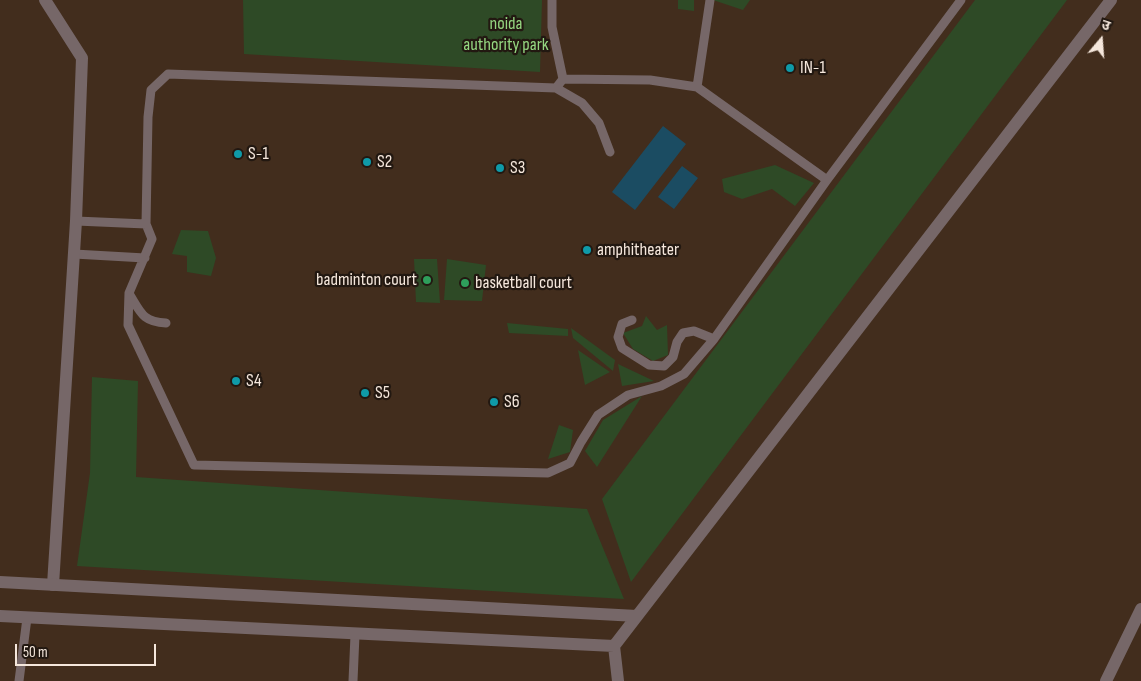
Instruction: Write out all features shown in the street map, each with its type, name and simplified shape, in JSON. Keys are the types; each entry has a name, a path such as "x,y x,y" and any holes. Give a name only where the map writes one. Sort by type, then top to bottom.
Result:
{"street":[{"path":"45,0 82,58 76,221 53,585"},
{"path":"618,681 614,646 1111,0"},
{"path":"0,582 637,616"},
{"path":"1106,681 1141,609"},
{"path":"0,616 614,646"}],"lane":[{"path":"552,0 552,27 563,79 556,88"},
{"path":"696,87 710,0"},
{"path":"610,152 600,123 582,103 556,88 168,74 151,90 148,117 146,224 152,239 129,293 128,325 194,464 548,473 570,463 598,416 628,395 661,386 684,374 714,339 826,180 961,0"},
{"path":"563,79 650,80 696,87 826,180"},
{"path":"76,221 146,224"},
{"path":"74,254 145,258"},
{"path":"129,293 140,313 152,322 166,323"},
{"path":"632,320 622,324 618,337 622,348 649,365 664,366 673,357 677,342 683,333 694,331 714,339"},
{"path":"19,681 27,618"},
{"path":"353,681 356,634"}],"green space":[{"name":"noida authority park","path":"243,0 542,0 540,72 244,54"},
{"path":"678,0 694,0 694,11 678,9"},
{"path":"713,0 750,0 743,10"},
{"path":"975,0 1067,0 631,582 602,499"},
{"path":"775,165 814,183 795,206 772,189 742,199 724,192 722,179"},
{"path":"181,230 208,231 216,258 211,276 187,272 187,256 172,254"},
{"name":"badminton court","path":"414,259 437,259 440,303 416,302"},
{"name":"basketball court","path":"447,259 486,265 482,301 444,300"},
{"path":"646,316 657,330 667,325 668,355 653,361 633,349 623,333 642,326"},
{"path":"507,323 568,329 568,336 509,333"},
{"path":"571,328 615,360 613,371 573,338"},
{"path":"578,350 610,372 585,385"},
{"path":"618,364 654,381 622,386"},
{"path":"92,377 138,381 136,477 587,509 624,599 77,566 90,473"},
{"path":"642,396 597,467 585,451 603,420"},
{"path":"559,425 573,430 570,452 548,459"}],"water":[{"path":"663,126 686,144 635,210 612,192"},
{"path":"682,166 698,178 674,209 658,197"}],"place":[{"name":"IN-1","path":"790,68"},
{"name":"S-1","path":"238,154"},
{"name":"S2","path":"367,162"},
{"name":"S3","path":"500,168"},
{"name":"amphitheater","path":"587,250"},
{"name":"badminton court","path":"427,280"},
{"name":"basketball court","path":"465,283"},
{"name":"S4","path":"236,381"},
{"name":"S5","path":"365,393"},
{"name":"S6","path":"494,402"}]}
